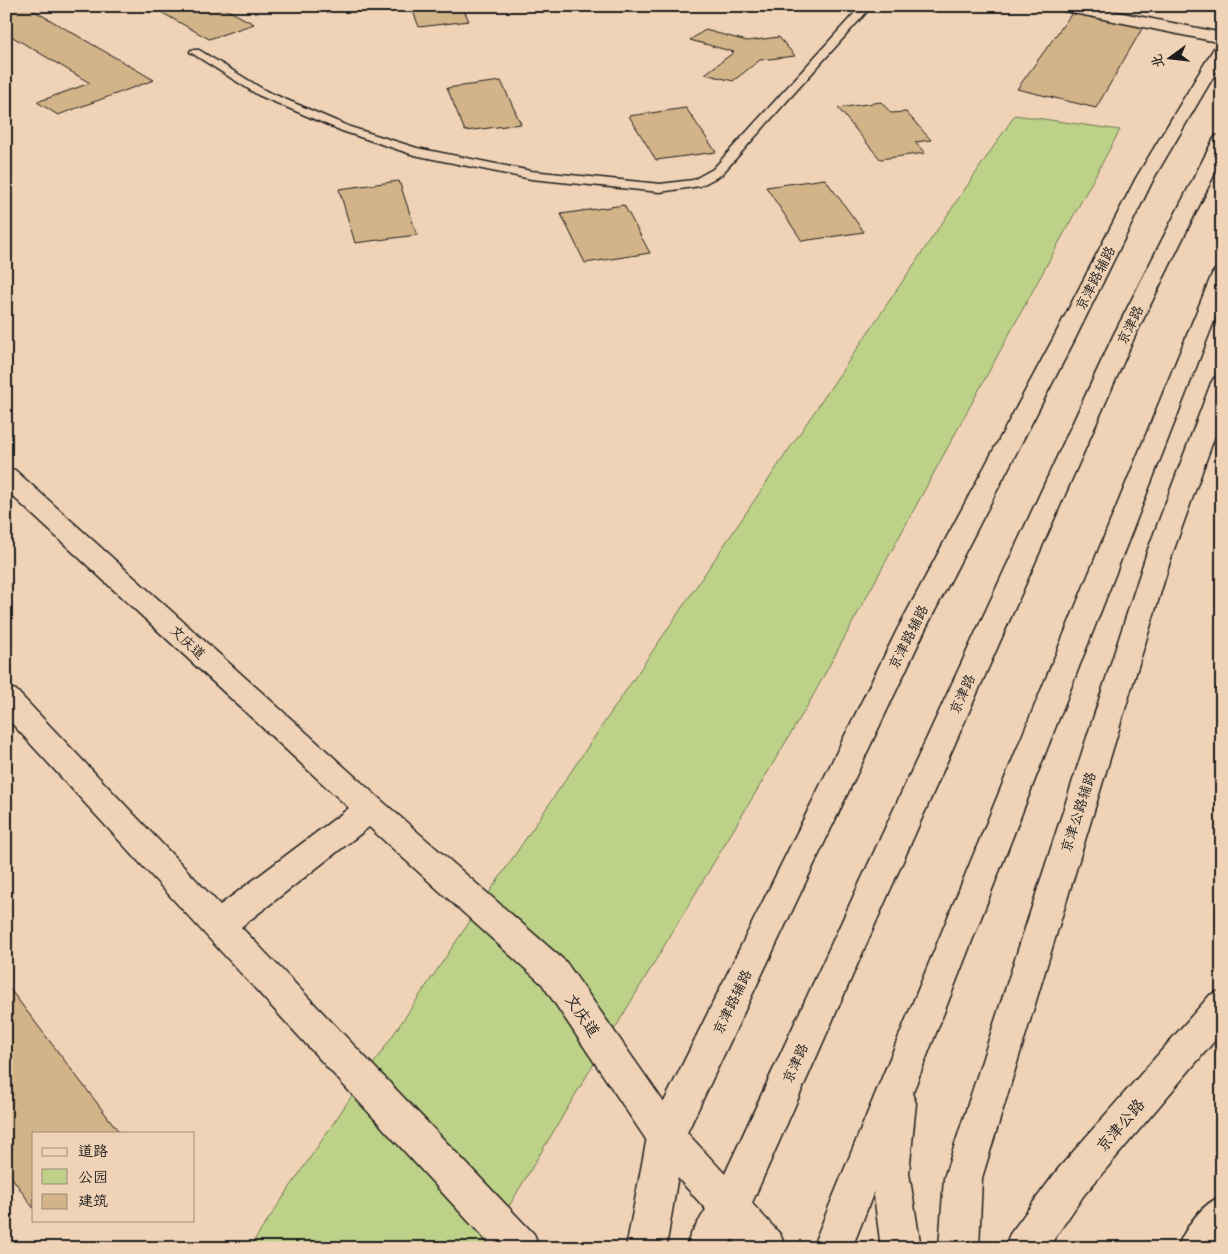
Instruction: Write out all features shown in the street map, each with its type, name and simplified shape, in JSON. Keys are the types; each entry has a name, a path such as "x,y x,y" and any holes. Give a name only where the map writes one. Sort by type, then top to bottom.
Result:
{"main road":[{"path":"1065,6 1222,38"},
{"name":"京津路辅路","path":"646,1248 666,1137 911,630 1064,339 1145,178 1222,48"},
{"name":"京津路","path":"705,1248 730,1207 1124,336 1222,140"},
{"path":"832,1248 1222,274"},
{"name":"京津公路辅路","path":"959,1248 963,1178 990,1089 1160,552 1222,383"},
{"name":"文庆道","path":"6,476 370,809 554,973 666,1137 766,1248"},
{"path":"6,698 520,1248"},
{"path":"219,925 370,809"},
{"name":"京津公路","path":"1024,1248 1071,1182 1222,1006"},
{"path":"901,1074 890,1173 902,1248"},
{"path":"1197,1248 1222,1215"}],"lane":[{"path":"195,52 262,93 346,128 414,151 531,175 660,188 696,183 717,172 867,6"}],"green space":[{"path":"1015,115 1120,130 809,703 484,1248 249,1248"}],"building":[{"path":"6,6 26,6 154,80 58,115 37,102 90,83 6,33"},
{"path":"150,6 220,6 254,24 209,39"},
{"path":"411,6 462,6 469,21 419,27"},
{"path":"1072,13 1143,27 1096,108 1017,89"},
{"path":"705,30 747,41 779,37 795,56 760,60 733,81 705,74 734,52 690,40"},
{"path":"501,81 521,124 465,131 447,88"},
{"path":"881,102 891,113 906,112 931,140 915,142 925,153 880,159 838,108"},
{"path":"686,108 716,152 656,160 629,116"},
{"path":"825,179 864,232 802,241 766,187"},
{"path":"399,181 417,235 355,243 339,189"},
{"path":"624,205 650,253 585,263 561,214"},
{"path":"6,984 119,1132 32,1132 32,1206 6,1169"}]}
